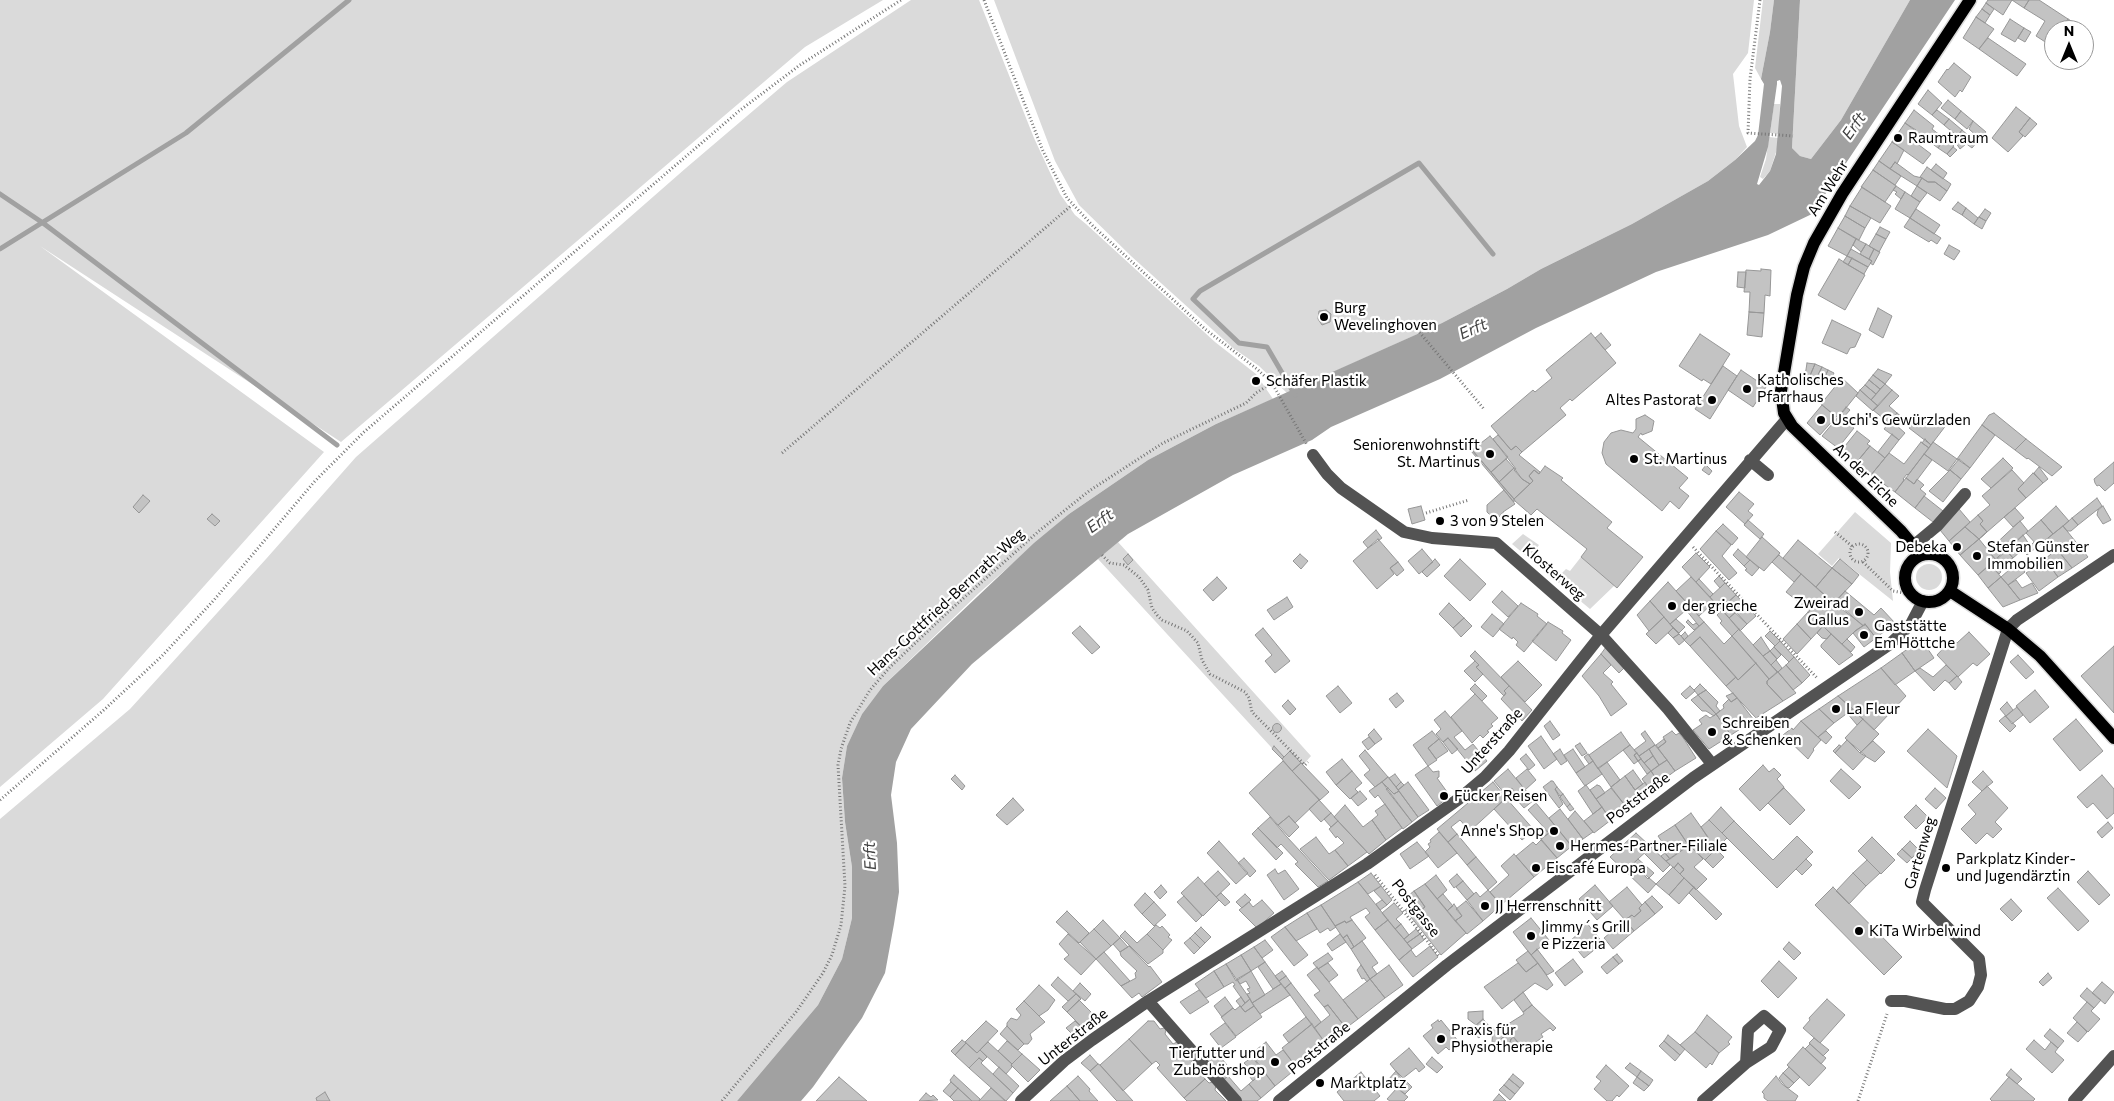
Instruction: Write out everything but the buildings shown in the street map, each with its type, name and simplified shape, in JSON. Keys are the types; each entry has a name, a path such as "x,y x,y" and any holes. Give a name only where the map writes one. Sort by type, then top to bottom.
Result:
{"main road":[{"name":"Am Wehr","path":"1787,419 1782,404 1782,386 1797,295 1804,267 1811,250 1831,212 1970,0"},
{"name":"An der Eiche","path":"1787,419 1797,432 1900,531 1917,551"},
{"path":"1917,551 1936,556 1949,565 1953,576 1950,591 1944,598 1938,601 1923,601 1910,594 1906,586 1906,572 1917,551"},
{"path":"1950,591 2008,629 2043,659 2114,738"}],"street":[{"name":"Unterstraße","path":"1021,1101 1073,1054 1148,1001 1367,864 1460,798 1485,777 1509,750 1601,635 1787,419"},
{"name":"Klosterweg","path":"1312,455 1341,488 1384,520 1404,532 1432,538 1496,543 1601,635 1668,709 1712,764"},
{"path":"1750,460 1768,475"},
{"path":"1917,551 1965,494"},
{"path":"2008,629 2025,615 2114,555"},
{"name":"Poststraße","path":"1284,1099 1447,965 1569,870 1712,764 1898,638 1911,624 1923,601"},
{"name":"Gartenweg","path":"1891,1001 1901,1000 1945,1010 1954,1010 1963,1006 1969,1000 1980,982 1981,967 1976,955 1922,902 2008,629"},
{"path":"1148,1001 1236,1101"},
{"path":"2074,1101 2114,1056"},
{"path":"1703,1101 1746,1063"}],"path":[{"path":"0,800 105,709 162,656 214,600 326,469 364,432 739,111 800,65 901,0"},
{"path":"984,0 1043,151 1056,178 1072,204 1205,329 1272,383 1312,455"},
{"path":"1760,0 1750,79 1748,133 1793,136"},
{"path":"782,454 1072,204"},
{"path":"1415,327 1484,409"},
{"name":"Hans-Gottfried-Bernrath-Weg","path":"722,1101 796,1012 823,974 832,955 841,924 844,893 844,855 838,782 839,757 850,724 870,690 890,667 949,611 1039,530 1089,491 1172,438 1246,403 1256,393 1272,383"},
{"path":"1426,513 1469,500"},
{"path":"1836,532 1853,547"},
{"path":"1684,538 1804,665 1824,689"},
{"path":"1853,547 1862,545 1867,550 1868,556 1862,562"},
{"path":"1853,547 1851,553 1853,559 1862,562 1893,591 1910,594"},
{"path":"1102,556 1110,563 1124,565 1139,577 1148,590 1152,608 1157,615 1162,620 1179,627 1193,636 1198,643 1202,660 1210,674 1245,692 1249,698 1252,712 1305,765 1308,762"},
{"name":"Postgasse","path":"1367,864 1447,965"},
{"path":"1858,1101 1891,1001"}],"shaded area":[{"path":"0,0 883,0 805,47 341,442 40,246 324,452 103,699 0,787"},
{"path":"911,0 979,0 1034,138 1060,194 1075,215 1215,342 1256,374 1273,399 1216,424 1148,460 1069,514 979,593 883,686 862,714 847,746 842,778 845,822 852,867 852,918 842,959 818,1005 737,1101 0,1101 0,819 130,709 356,457 787,82"},
{"path":"994,0 1754,0 1748,53 1733,74 1739,126 1747,147 1735,160 1708,181 1632,224 1541,269 1442,323 1287,393 1259,366 1233,348 1131,256 1079,205 1055,161"},
{"path":"1763,0 1774,0 1761,79 1755,68"},
{"path":"1800,0 1910,0 1841,120 1811,159 1800,156 1792,148"},
{"path":"1774,104 1780,104 1779,134 1770,133"},
{"path":"1769,137 1778,138 1778,146 1770,171 1763,179 1760,177 1766,159"},
{"path":"1855,512 1891,543 1890,572 1893,601 1839,558 1832,566 1818,554"},
{"path":"1523,534 1539,545 1532,554 1558,577 1566,569 1570,571 1581,557 1615,585 1590,609 1512,544"},
{"path":"1118,542 1311,756 1303,765 1290,752 1282,759 1098,559"},
{"path":"1929,564 1938,568 1942,577 1938,586 1929,590 1920,586 1916,577 1920,568"}],"water":[{"name":"Erft","path":"1774,0 1800,0 1792,148 1800,156 1811,159 1841,120 1910,0 1955,0 1812,214 1768,235 1656,272 1536,328 1440,379 1331,427 1312,440 1233,475 1128,534 972,664 911,729 896,762 891,795 897,843 899,892 885,973 862,1018 801,1101 737,1101 818,1005 842,959 852,918 852,867 845,822 842,778 847,746 862,714 883,686 1034,543 1069,514 1148,460 1216,424 1442,323 1541,269 1632,224 1708,181 1735,160 1755,141 1758,135 1764,84 1761,79","holes":["1780,80 1782,86 1776,154 1770,171 1759,185 1757,184 1768,147 1777,81"]}],"waterway":[{"path":"0,249 186,133 349,0"},
{"path":"1295,395 1267,347 1239,343 1193,299 1200,291 1419,163 1493,254"},
{"path":"0,194 43,223 337,445"}],"place":[{"name":"Raumtraum","path":"1898,138"},
{"name":"Burg Wevelinghoven","path":"1324,317"},
{"name":"Schäfer Plastik","path":"1256,381"},
{"name":"Katholisches Pfarrhaus","path":"1747,389"},
{"name":"Altes Pastorat","path":"1712,400"},
{"name":"Uschi's Gewürzladen","path":"1821,420"},
{"name":"Seniorenwohnstift St. Martinus","path":"1490,454"},
{"name":"St. Martinus","path":"1634,459"},
{"name":"3 von 9 Stelen","path":"1440,521"},
{"name":"Debeka","path":"1957,547"},
{"name":"Stefan Günster Immobilien","path":"1977,556"},
{"name":"der grieche","path":"1672,606"},
{"name":"Zweirad Gallus","path":"1859,612"},
{"name":"Gaststätte Em Höttche","path":"1864,635"},
{"name":"La Fleur","path":"1836,709"},
{"name":"Schreiben & Schenken","path":"1712,732"},
{"name":"Fücker Reisen","path":"1444,796"},
{"name":"Anne's Shop","path":"1554,831"},
{"name":"Hermes-Partner-Filiale","path":"1560,846"},
{"name":"Eiscafé Europa","path":"1536,868"},
{"name":"Parkplatz Kinder- und Jugendärztin","path":"1946,868"},
{"name":"JJ Herrenschnitt","path":"1485,906"},
{"name":"KiTa Wirbelwind","path":"1859,931"},
{"name":"Jimmy´s Grill e Pizzeria","path":"1531,936"},
{"name":"Praxis für Physiotherapie","path":"1441,1039"},
{"name":"Tierfutter und Zubehörshop","path":"1275,1062"},
{"name":"Marktplatz","path":"1320,1083"}]}
